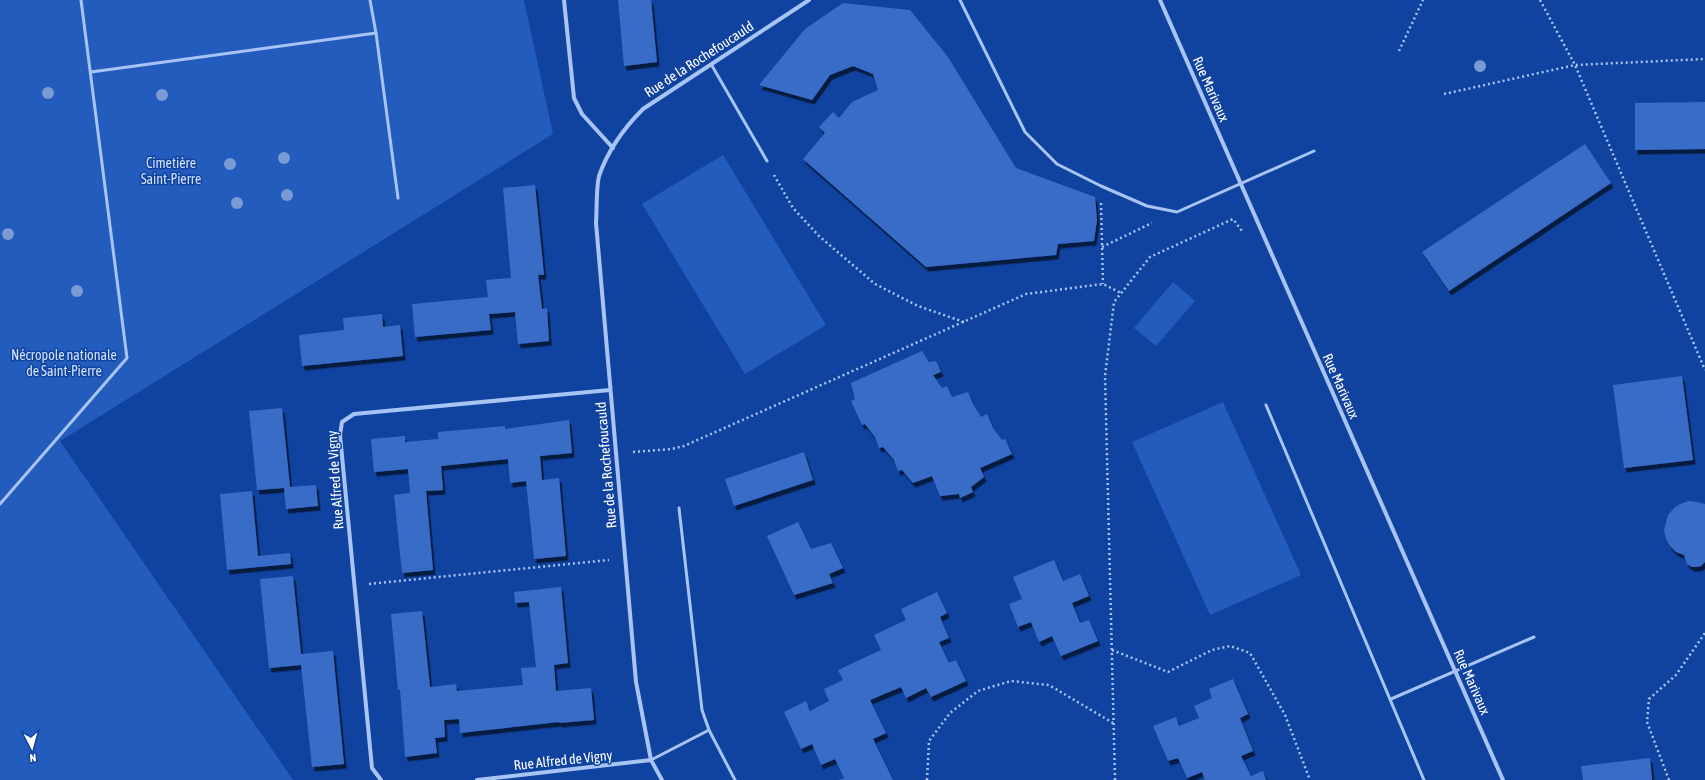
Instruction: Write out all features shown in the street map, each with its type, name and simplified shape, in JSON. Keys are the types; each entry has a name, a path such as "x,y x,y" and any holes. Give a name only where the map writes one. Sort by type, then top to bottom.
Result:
{"street":[{"path":"564,0 574,98 582,114 613,148"},
{"name":"Rue de la Rochefoucauld","path":"662,780 651,760 636,682 596,223 599,177 613,148 625,128 643,109 809,0"},
{"name":"Rue Marivaux","path":"1160,0 1503,780"},
{"name":"Rue Alfred de Vigny","path":"381,780 372,768 340,435 342,422 354,414 610,390"},
{"name":"Rue Alfred de Vigny","path":"477,780 651,760"}],"lane":[{"path":"0,504 127,358 81,0"},
{"path":"370,0 376,33 398,198"},
{"path":"960,0 1025,132 1057,164 1101,186 1147,206 1177,212 1314,151"},
{"path":"91,72 376,33"},
{"path":"711,64 767,161"},
{"path":"1266,405 1424,780"},
{"path":"679,508 702,710 709,730 735,780"},
{"path":"1391,699 1534,637"},
{"path":"651,760 709,730"}],"path":[{"path":"1399,51 1422,0"},
{"path":"1540,0 1575,65 1705,370"},
{"path":"1444,94 1575,65 1705,59"},
{"path":"767,161 793,208 819,236 876,284 918,306 965,322"},
{"path":"1101,186 1103,284"},
{"path":"1102,247 1177,212"},
{"path":"1115,780 1105,376 1114,302 1150,257 1233,219 1250,242 1263,236"},
{"path":"616,451 639,452 684,446 1026,294 1103,284 1121,293"},
{"path":"355,585 625,558"},
{"path":"1669,780 1647,722 1648,699 1676,675 1705,633"},
{"path":"1112,650 1168,672 1212,650 1230,646 1250,653 1285,715 1310,780"},
{"path":"926,780 929,741 950,713 978,691 1011,681 1049,685 1113,723"}],"green space":[{"name":"Cimetière Saint-Pierre","path":"0,0 524,0 553,134 60,441 293,780 0,780"},
{"path":"723,155 826,325 745,374 642,204"},
{"path":"1173,282 1195,301 1156,346 1134,328"},
{"path":"1223,402 1301,575 1210,615 1132,442"}],"building":[{"path":"618,0 651,0 657,62 624,66"},
{"path":"843,3 910,10 948,57 1016,168 1095,197 1097,220 1094,241 1058,244 1056,255 926,267 803,159 825,133 819,127 833,112 839,118 852,102 878,90 873,74 853,66 830,75 812,100 759,85 805,29"},
{"path":"1705,102 1705,149 1635,150 1635,103"},
{"path":"1585,144 1611,183 1449,291 1422,252"},
{"path":"535,185 544,275 538,275 542,309 547,308 549,341 518,344 515,312 489,314 491,330 415,337 412,304 488,297 486,280 511,278 503,188"},
{"path":"382,314 383,327 400,325 403,356 302,366 299,335 344,330 343,318"},
{"path":"922,351 929,362 936,361 941,372 933,375 942,388 947,386 952,397 968,392 981,417 987,414 993,428 1002,440 1005,439 1012,454 980,468 984,477 971,487 973,492 960,498 959,494 940,496 932,476 913,483 902,470 898,471 894,460 883,447 879,448 875,437 865,424 862,425 851,401 855,399 851,383"},
{"path":"1682,376 1693,460 1624,468 1613,385"},
{"path":"282,408 290,487 316,485 318,506 286,509 284,488 257,490 249,411"},
{"path":"569,420 572,453 540,456 542,480 559,478 566,556 534,559 526,481 510,483 508,459 441,466 443,490 426,491 433,570 402,573 394,495 410,493 408,469 374,472 371,439 405,436 405,442 438,439 438,432 505,426 505,429"},
{"path":"804,452 813,480 734,506 725,479"},
{"path":"252,491 258,556 290,553 291,564 227,570 220,494"},
{"path":"1689,501 1705,504 1705,562 1701,566 1697,567 1692,567 1687,564 1684,555 1676,552 1670,546 1666,539 1664,530 1668,515 1674,508"},
{"path":"798,522 811,549 831,543 843,568 829,574 833,583 794,595 767,536"},
{"path":"1054,560 1063,581 1080,574 1089,596 1072,603 1080,623 1089,620 1098,641 1061,656 1052,636 1039,642 1031,622 1018,627 1009,604 1022,599 1013,577"},
{"path":"293,576 301,654 333,651 344,764 312,767 301,665 269,668 260,579"},
{"path":"561,587 568,663 554,665 556,691 591,688 594,720 559,722 460,733 459,719 444,720 445,737 435,738 437,753 405,757 400,690 398,690 391,614 422,611 430,687 456,684 457,691 523,685 521,668 536,667 529,602 515,603 514,592"},
{"path":"937,592 947,613 940,617 949,638 939,642 949,663 956,660 966,681 931,697 926,688 906,698 901,687 870,700 886,733 873,739 893,780 839,780 844,778 835,759 821,765 812,744 801,749 784,712 806,701 810,711 829,701 824,689 843,680 838,670 881,650 874,635 906,620 901,609"},
{"path":"1233,679 1248,714 1240,718 1253,751 1241,756 1251,776 1263,771 1266,780 1205,780 1202,772 1187,778 1178,758 1168,761 1153,726 1176,717 1179,726 1199,718 1194,706 1212,698 1209,689"},
{"path":"1650,758 1652,780 1583,780 1581,766"}],"park label":[{"name":"Nécropole nationale de Saint-Pierre","path":"64,364"}]}
